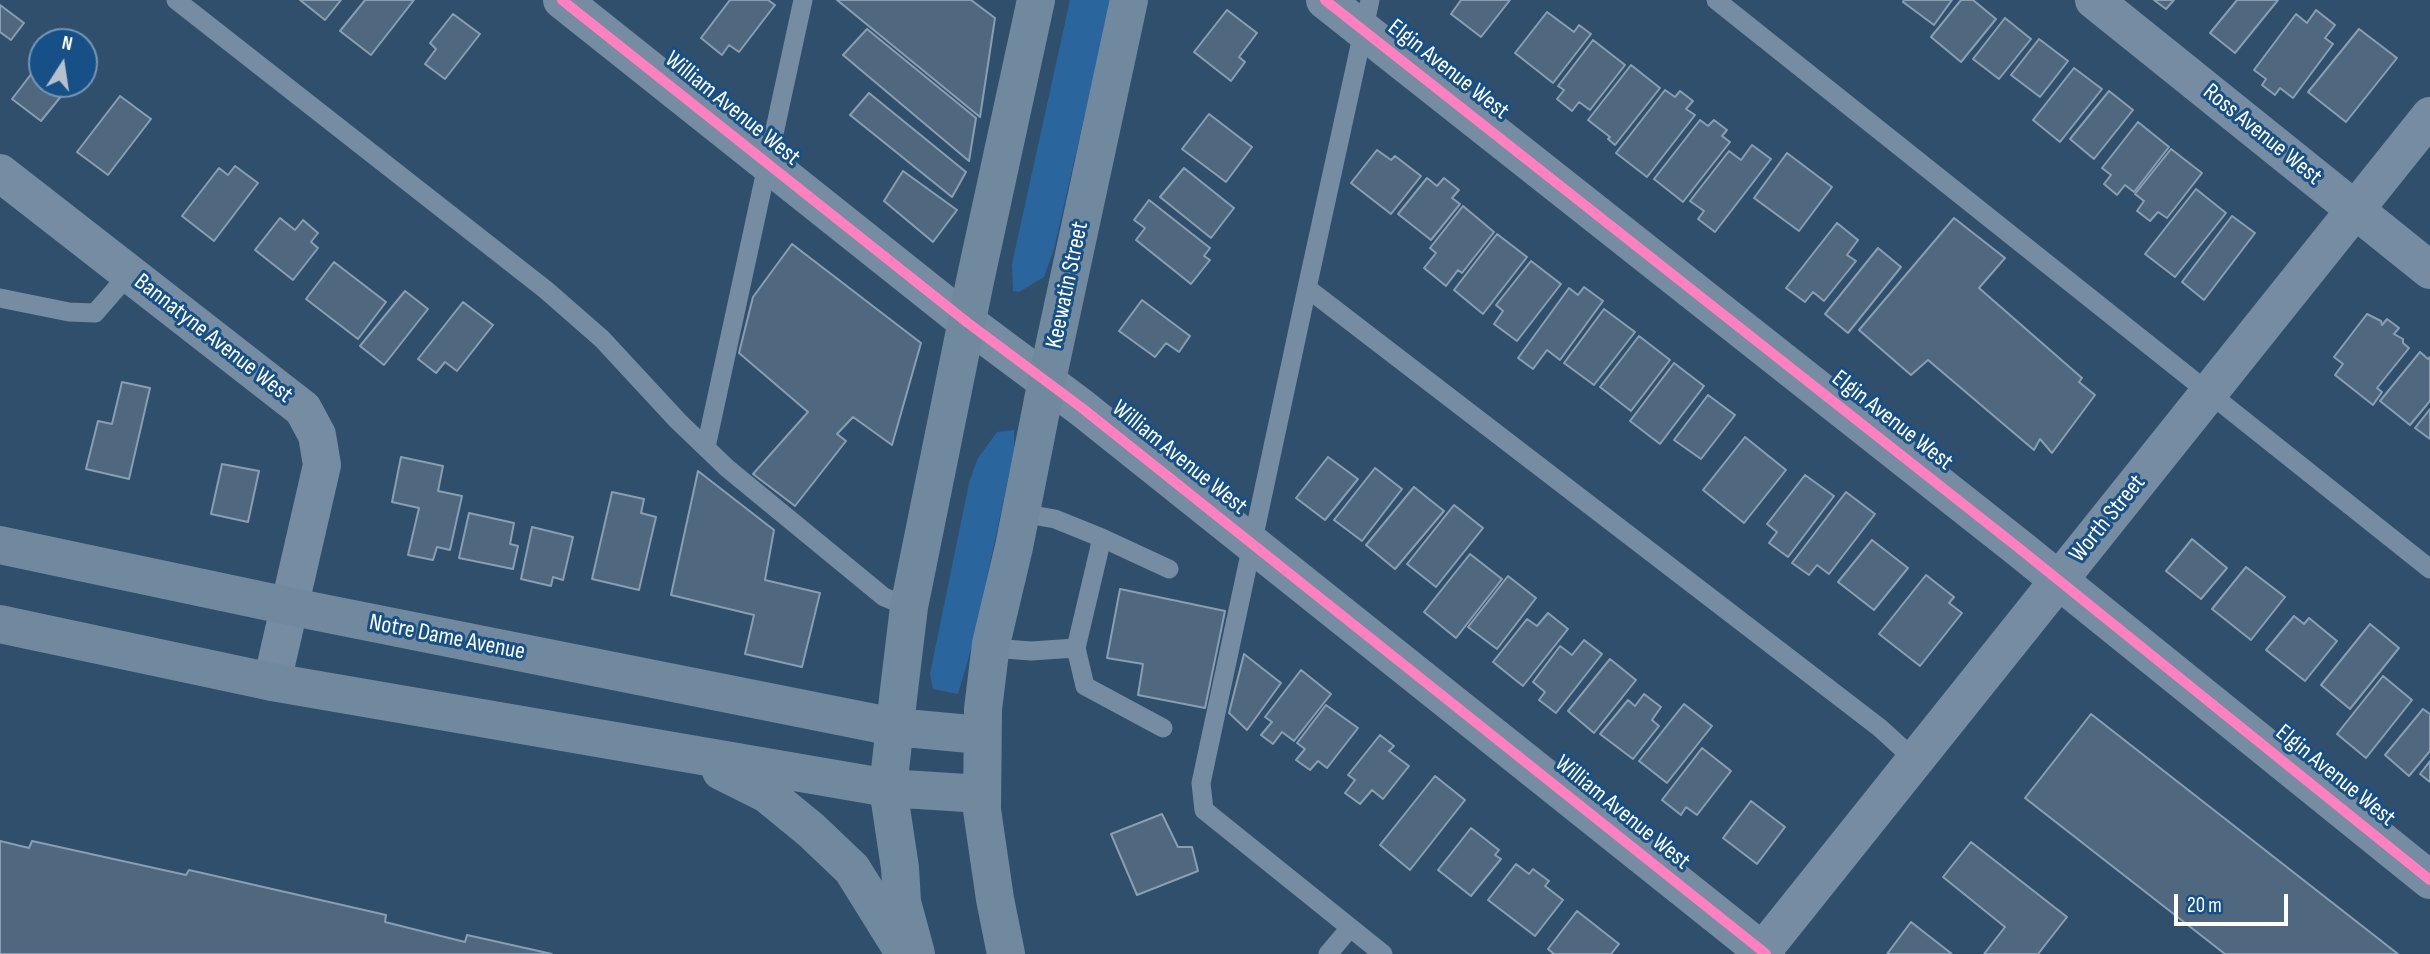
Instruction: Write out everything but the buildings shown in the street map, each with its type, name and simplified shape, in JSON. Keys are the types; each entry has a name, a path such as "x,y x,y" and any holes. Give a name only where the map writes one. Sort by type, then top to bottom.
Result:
{"main road":[{"path":"916,954 902,902 900,868 888,788 909,607 1036,0"},
{"name":"Keewatin Street","path":"981,735 991,648 1129,0"},
{"name":"Notre Dame Avenue","path":"0,545 288,606 894,727 981,735"},
{"path":"0,624 272,682 888,788 981,794"},
{"path":"981,735 981,794 995,899 1006,954"},
{"path":"678,751 766,794 811,830 852,869 905,954"}],"street":[{"name":"William Avenue West","path":"562,0 968,323 1047,380 1763,953"},
{"name":"Elgin Avenue West","path":"1325,0 1367,15 2058,580 2430,880"},
{"name":"Ross Avenue West","path":"2094,0 2430,270"},
{"name":"Worth Street","path":"1763,953 2430,116"},
{"name":"Bannatyne Avenue West","path":"0,173 303,408 317,435 322,465 272,682"}],"lane":[{"path":"176,0 546,290 602,339 678,421 727,468 884,597 909,607"},
{"path":"706,447 803,0"},
{"path":"1716,0 2430,569"},
{"path":"1367,15 1201,783 1204,810 1383,954"},
{"path":"0,298 69,313 95,313 129,274"},
{"path":"1307,288 1869,720 1915,760"},
{"path":"1021,513 1055,519 1169,569"},
{"path":"1102,538 1076,648 1085,686 1163,728"},
{"path":"991,648 1031,651 1076,648"},
{"path":"1328,954 1350,928"}],"shaded area":[{"path":"1070,0 1111,0 1054,249 1044,277 1019,292 1013,291 1012,264"},
{"path":"1014,430 1014,450 974,639 958,694 933,689 930,674 969,483 978,458 997,432"}],"cycle path":[{"path":"562,0 968,323 1082,408 1766,954"},
{"path":"1325,0 2020,549 2430,880"}]}
